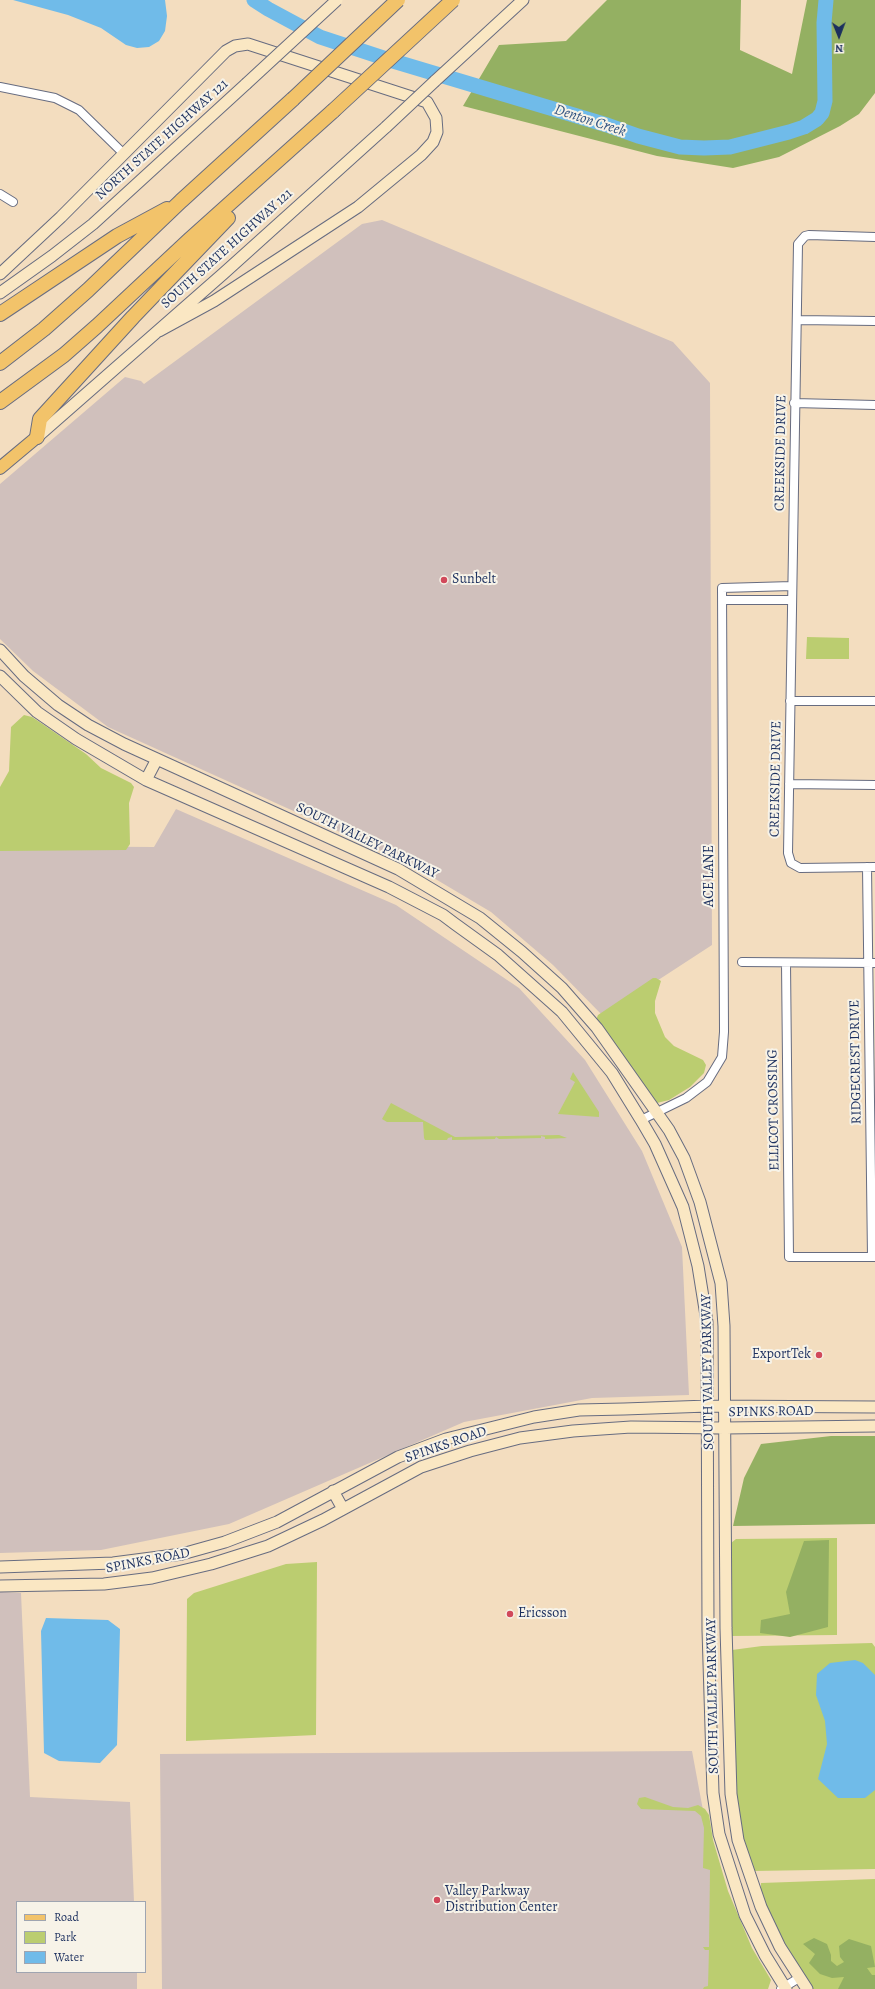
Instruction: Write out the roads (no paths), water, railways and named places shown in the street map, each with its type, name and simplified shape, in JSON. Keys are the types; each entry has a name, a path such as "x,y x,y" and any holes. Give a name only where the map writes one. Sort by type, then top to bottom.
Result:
{"highway":[{"path":"0,363 44,329 88,290 181,201 293,99 398,0"},
{"path":"0,402 70,350 453,0"},
{"path":"37,437 40,419 210,235 256,191 262,175"},
{"path":"0,314 117,236 181,201"}],"main road":[{"name":"NORTH STATE HIGHWAY 121","path":"0,293 52,256 93,224 337,0"},
{"name":"SOUTH STATE HIGHWAY 121","path":"37,437 159,331 386,127 523,0"},
{"path":"0,274 37,240 226,51 235,46 248,44 427,102 436,118 437,132 433,142 421,156 358,207 214,301 159,331"},
{"path":"0,468 37,437"},
{"name":"SOUTH VALLEY PARKWAY","path":"0,650 24,676 58,705 82,721 124,744 398,869 480,918 562,988 597,1028 669,1130 684,1158 700,1202 712,1242 721,1283 724,1324 726,1641 730,1794 738,1840 761,1907 799,1978 807,1989"},
{"name":"SOUTH VALLEY PARKWAY","path":"0,676 37,712 76,739 146,780 389,887 443,915 498,956 562,1012 612,1073 641,1120 655,1144 683,1207 698,1266 707,1322 709,1641 713,1793 719,1834 745,1915 783,1988"},
{"path":"146,780 157,759"},
{"path":"498,956 508,941"},
{"name":"SPINKS ROAD","path":"0,1567 113,1563 182,1554 225,1542 277,1522 398,1457 446,1439 487,1427 534,1417 579,1410 708,1406 875,1407"},
{"name":"SPINKS ROAD","path":"0,1586 104,1584 152,1578 268,1546 343,1509 421,1467 470,1451 520,1438 573,1431 631,1426 725,1428 875,1426"},
{"path":"333,1491 343,1509"},
{"path":"182,1554 187,1569"},
{"path":"709,1641 726,1641"},
{"path":"713,1793 730,1794"}],"street":[{"path":"0,87 55,98 79,110 124,154"},
{"path":"0,194 13,202"},
{"name":"CREEKSIDE DRIVE","path":"871,867 800,868 791,863 788,853 794,403 798,320 798,244 808,235 875,237"},
{"path":"798,320 875,321"},
{"path":"794,403 875,405"},
{"name":"ACE LANE","path":"641,1120 686,1098 707,1082 722,1057 724,1032 722,588 792,586"},
{"path":"722,600 792,600"},
{"path":"790,701 875,701"},
{"path":"789,784 875,785"},
{"name":"RIDGECREST DRIVE","path":"871,867 873,1257"},
{"path":"742,962 871,963"},
{"name":"ELLICOT CROSSING","path":"786,963 789,1256 873,1257"},
{"path":"783,1988 799,1978"}],"water":[{"path":"13,0 165,0 167,16 165,31 159,41 149,47 137,48 126,45 101,28 68,15"},
{"path":"46,1618 108,1620 120,1629 117,1745 100,1763 59,1761 44,1753 41,1631"},
{"path":"855,1660 863,1663 875,1675 875,1790 865,1798 838,1798 818,1779 827,1744 825,1721 816,1695 817,1674 830,1663"}],"waterway":[{"name":"Denton Creek","path":"254,0 320,37 393,61 607,125 638,136 680,147 704,148 730,147 789,132 804,127 817,119 822,113 825,101 824,23 826,0"}],"place":[{"name":"Sunbelt","path":"444,580"},
{"name":"ExportTek","path":"819,1355"},
{"name":"Ericsson","path":"510,1614"},
{"name":"Valley Parkway Distribution Center","path":"437,1900"}]}
